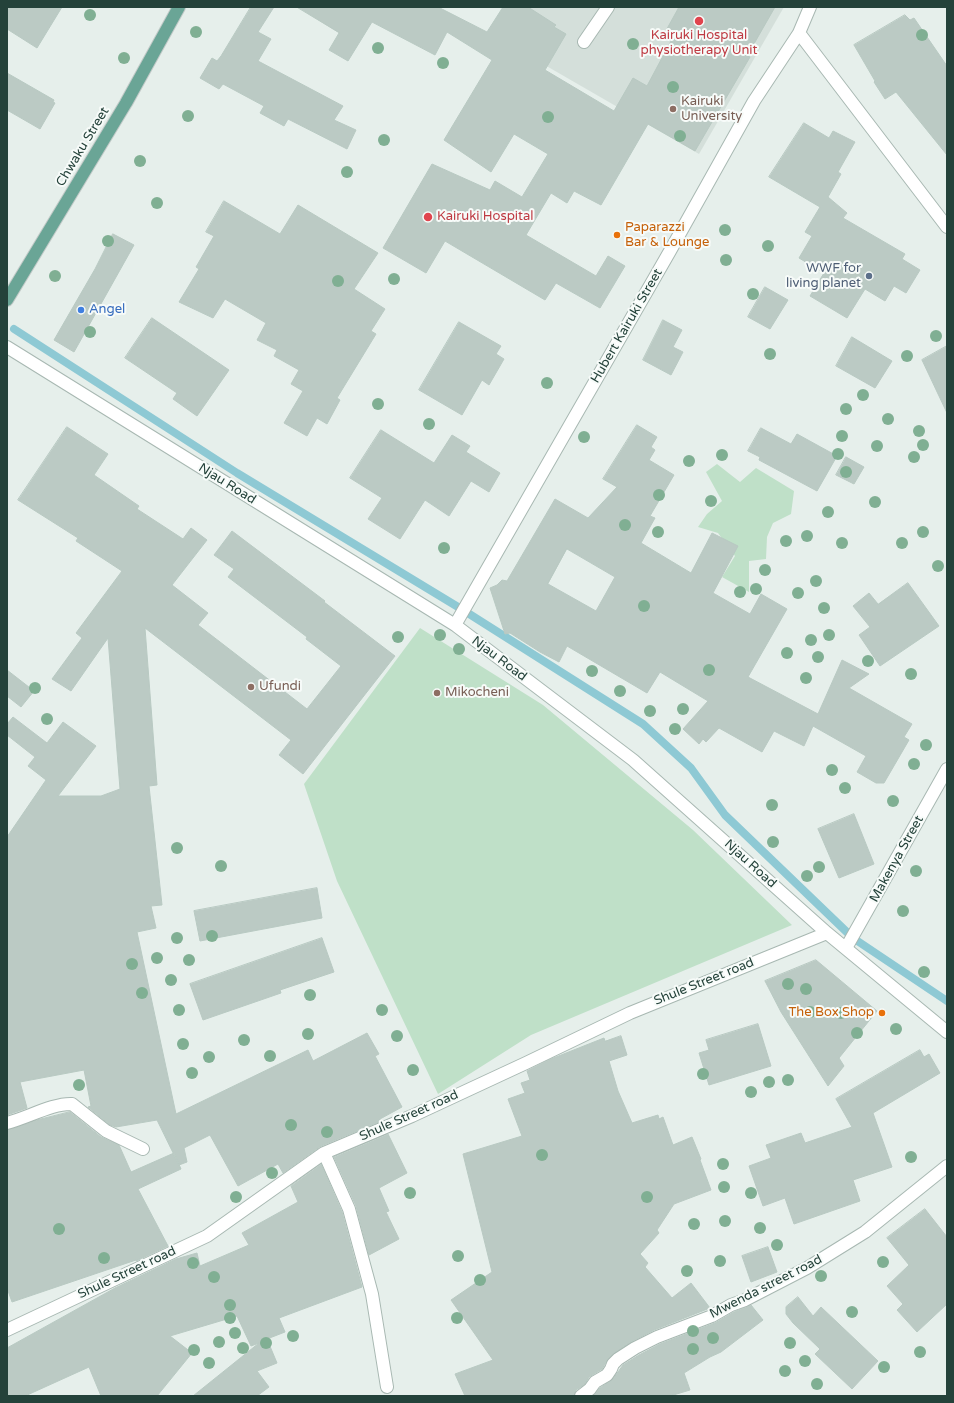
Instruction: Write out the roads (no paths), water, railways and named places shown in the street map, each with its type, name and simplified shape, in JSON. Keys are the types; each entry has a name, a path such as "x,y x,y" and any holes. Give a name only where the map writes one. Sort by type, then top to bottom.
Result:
{"main road":[{"name":"Chwaku Street","path":"7,300 126,103 179,7"}],"street":[{"path":"584,42 608,7"},
{"name":"Hubert Kairuki Street","path":"454,625 670,251 754,101 799,33 810,7"},
{"path":"799,33 947,227"},
{"name":"Njau Road","path":"7,347 454,625 633,760 827,933 947,1032"},
{"name":"Makenya Street","path":"846,948 947,769"},
{"name":"Shule Street road","path":"7,1330 207,1236 324,1153 433,1106 526,1063 630,1012 827,933"},
{"path":"7,1123 65,1103 72,1104 106,1131 143,1149"},
{"path":"324,1153 349,1209 370,1287 387,1386"},
{"name":"Mwenda street road","path":"581,1396 590,1389 595,1382 607,1375 613,1364 618,1359 635,1348 657,1337 712,1316 731,1305 778,1284 814,1264 865,1232 947,1166"}],"waterway":[{"path":"14,329 237,473 463,610 643,724 691,768 725,815 853,938 947,1001"}],"place":[{"name":"Kairuki Hospital physiotherapy Unit","path":"699,21"},
{"name":"Kairuki University","path":"673,109"},
{"name":"Kairuki Hospital","path":"428,217"},
{"name":"Paparazzi Bar & Lounge","path":"617,235"},
{"name":"WWF for living planet","path":"869,276"},
{"name":"Angel","path":"81,310"},
{"name":"Ufundi","path":"251,687"},
{"name":"Mikocheni","path":"437,693"},
{"name":"The Box Shop","path":"882,1013"}]}
